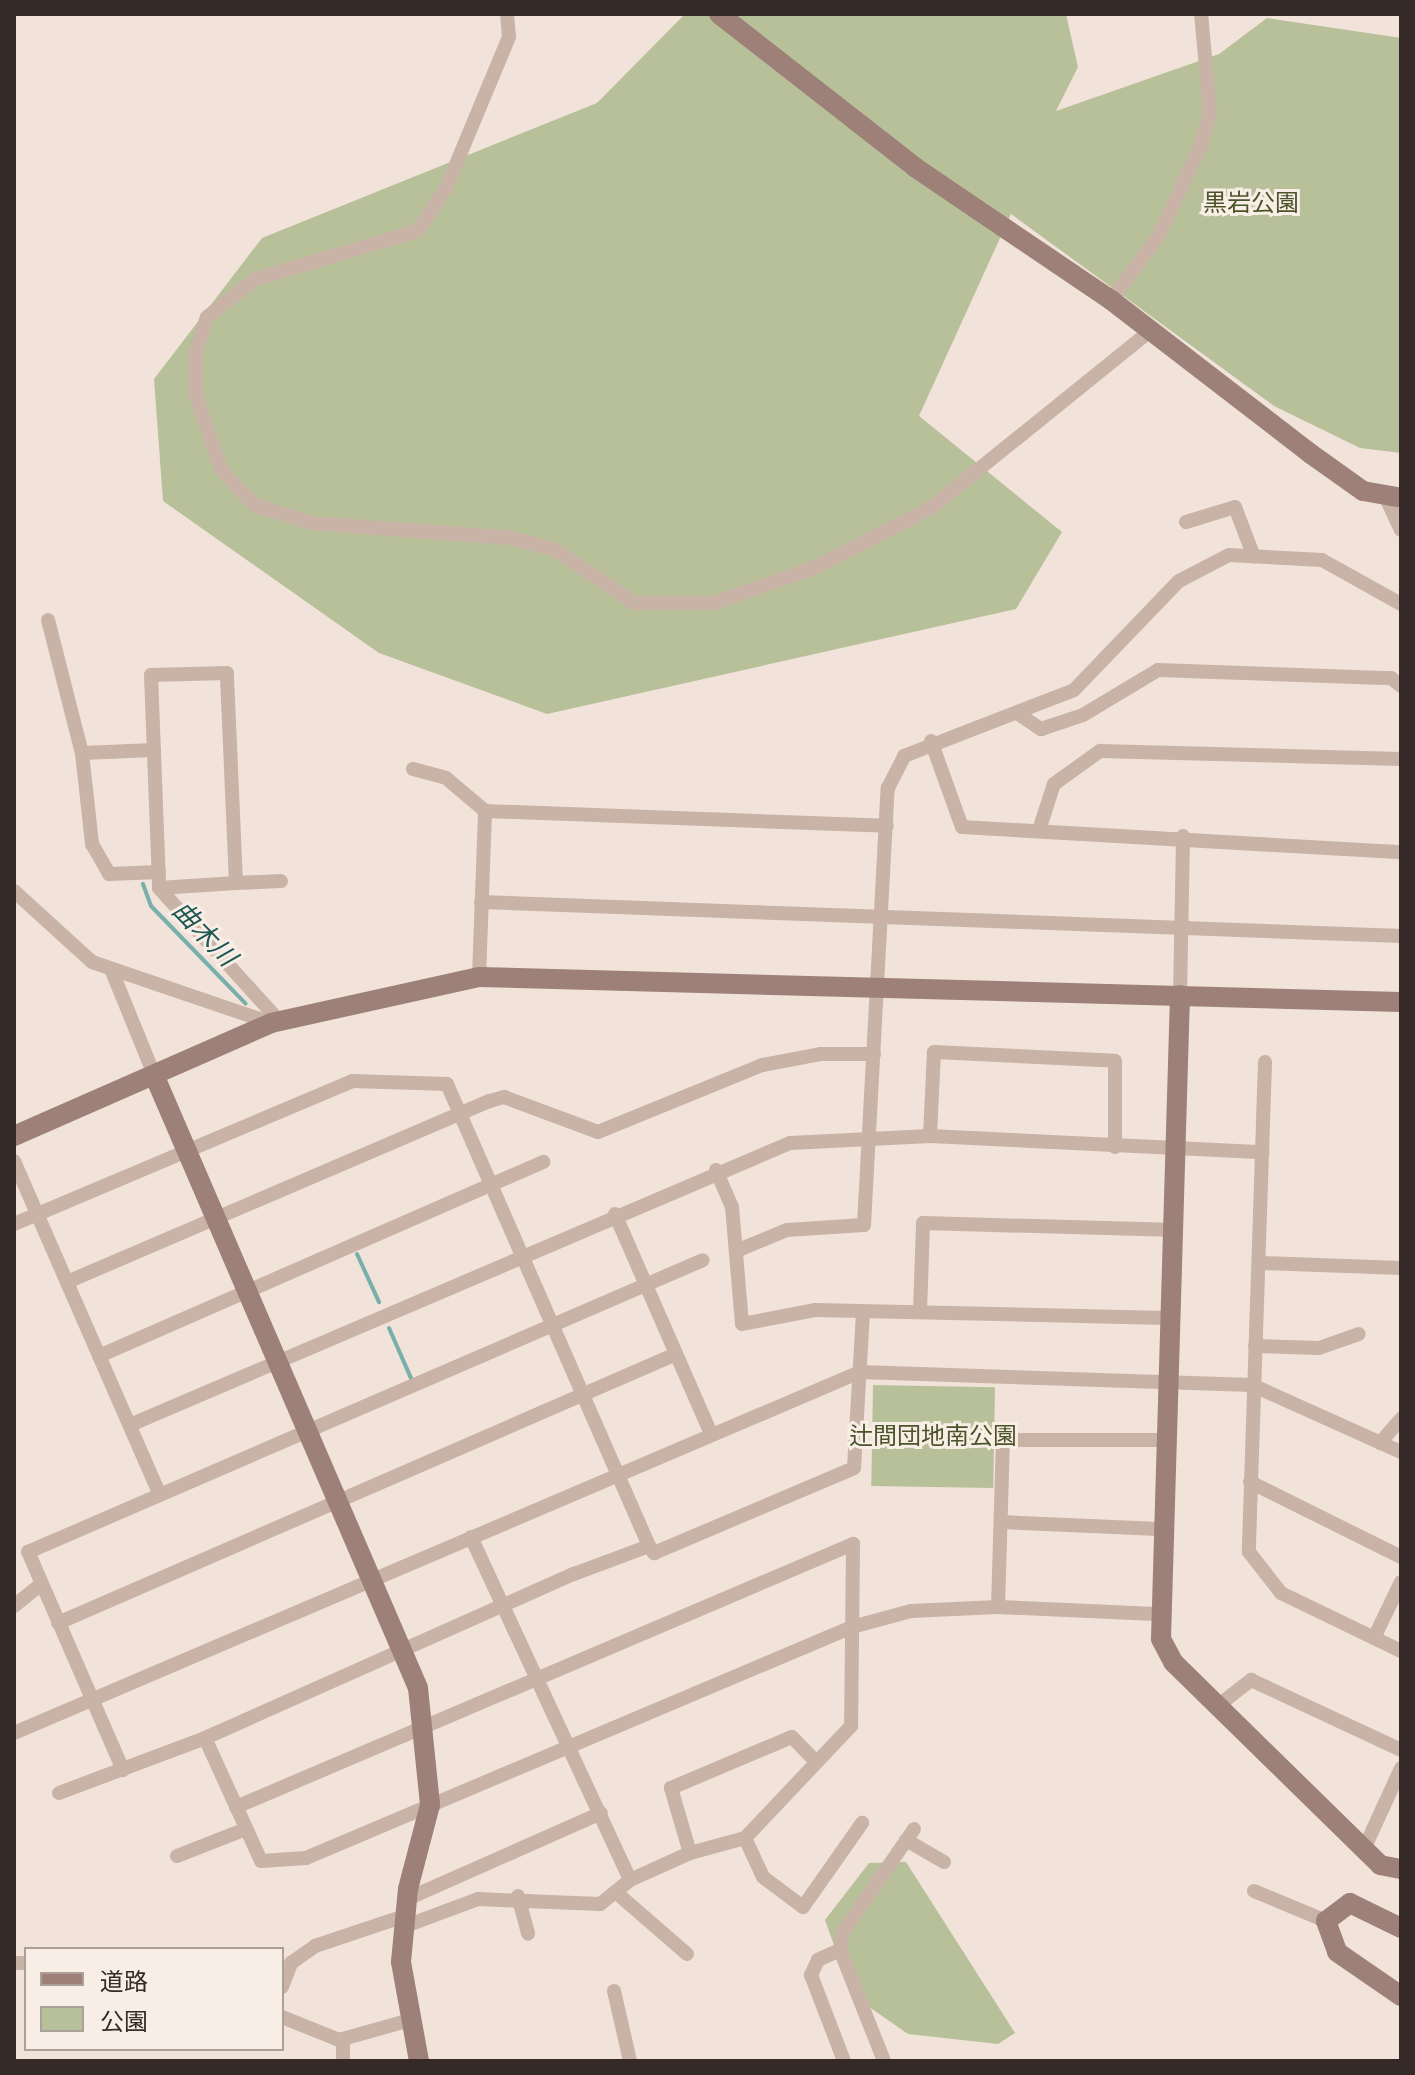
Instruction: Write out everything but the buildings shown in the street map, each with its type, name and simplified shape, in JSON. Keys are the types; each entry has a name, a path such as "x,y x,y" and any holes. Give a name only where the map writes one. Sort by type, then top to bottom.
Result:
{"street":[{"path":"507,14 503,51 447,186 418,231 255,279 207,317 196,350 196,396 221,469 254,505 312,523 511,538 556,550 634,603 714,603 816,567 932,507 1150,331"},
{"path":"719,14 916,168 1111,300 1342,476 1394,498 1401,530"},
{"path":"1111,300 1159,235 1200,148 1210,112 1201,14"},
{"path":"1186,522 1235,507 1254,557"},
{"path":"736,1251 787,1230 864,1225 876,986 884,917 888,788 904,756 931,741 1017,713 1074,690 1179,581 1229,555 1322,560 1401,604"},
{"path":"48,620 82,753 92,844 109,874 159,872"},
{"path":"1017,713 1041,729 1083,715 1158,670 1391,678 1401,686"},
{"path":"236,883 227,673 151,675 159,888 275,1022"},
{"path":"931,741 962,827 1040,827 1183,836 1263,848 1401,852"},
{"path":"82,753 154,750"},
{"path":"1040,827 1054,784 1100,751 1401,759"},
{"path":"413,769 446,778 485,811 887,826"},
{"path":"479,977 485,811"},
{"path":"1183,836 1180,995 1156,1614 1173,1662 1380,1865 1401,1869"},
{"path":"159,888 281,881"},
{"path":"14,891 92,962 275,1022"},
{"path":"481,902 1401,936"},
{"path":"111,969 185,1149 404,1651 426,1722 430,1805 405,1914 410,2020 419,2061"},
{"path":"14,1136 275,1022 479,977 1401,1002"},
{"path":"930,1136 934,1052 1115,1061 1115,1147"},
{"path":"67,1282 214,1216 461,1112 504,1097 598,1132 762,1065 820,1054 874,1054"},
{"path":"1265,1062 1260,1263 1252,1385 1249,1552 1281,1593 1401,1651"},
{"path":"14,1224 185,1149 352,1081 447,1084 654,1553 854,1468 863,1312"},
{"path":"130,1425 716,1170 790,1143 869,1136 930,1136 1263,1152"},
{"path":"14,1161 159,1493"},
{"path":"99,1356 544,1162"},
{"path":"716,1170 732,1207 742,1324 803,1311 1166,1318"},
{"path":"615,1214 711,1434"},
{"path":"920,1311 923,1223 1169,1230"},
{"path":"123,1770 28,1552 703,1260"},
{"path":"1260,1263 1401,1268"},
{"path":"1255,1346 1319,1348 1359,1334"},
{"path":"58,1623 337,1498 676,1354"},
{"path":"14,1733 617,1473 860,1372 1252,1385 1401,1452"},
{"path":"1380,1443 1401,1419"},
{"path":"998,1607 1003,1440 1162,1440"},
{"path":"1250,1482 1401,1557"},
{"path":"1001,1522 1159,1529"},
{"path":"471,1537 499,1608 573,1746 630,1880"},
{"path":"236,1807 536,1675 853,1544 851,1726 745,1838 690,1853 630,1880 619,1895 566,1905 518,1896 478,1899 405,1914"},
{"path":"59,1793 205,1738 499,1608 649,1546"},
{"path":"1374,1638 1401,1582"},
{"path":"14,1606 41,1584"},
{"path":"205,1738 261,1861 306,1858 852,1627 911,1611 998,1607 1156,1614"},
{"path":"1219,1705 1251,1680 1401,1750"},
{"path":"690,1853 671,1788 792,1737 816,1762"},
{"path":"1364,1849 1401,1768"},
{"path":"284,1978 315,1946 405,1914 601,1813"},
{"path":"745,1838 763,1877 803,1907 862,1823"},
{"path":"177,1856 246,1829"},
{"path":"884,2061 840,1950 843,1932 910,1834 944,1862"},
{"path":"1254,1891 1326,1921 1337,1952 1401,1996"},
{"path":"619,1895 687,1954"},
{"path":"518,1896 528,1934"},
{"path":"1326,1921 1350,1903 1401,1928"},
{"path":"840,1950 818,1960 811,1975 844,2061"},
{"path":"614,1991 630,2061"},
{"path":"284,2018 343,2039 410,2020"},
{"path":"343,2039 343,2061"}],"green space":[{"name":"黒岩公園","path":"685,14 1066,14 1078,67 1056,111 1219,54 1267,18 1401,38 1401,453 1360,448 1274,406 1011,214 919,416 1062,532 1016,609 547,714 379,653 163,501 154,379 262,238 597,103"},
{"name":"辻間団地南公園","path":"873,1385 995,1387 993,1488 871,1486"},
{"path":"906,1862 1015,2033 998,2044 908,2034 852,1995 825,1920 869,1863"}],"waterway":[{"name":"曲木川","path":"143,884 151,906 246,1004"},
{"name":"曲木川","path":"357,1254 379,1302"},
{"name":"曲木川","path":"389,1328 411,1378"}]}
